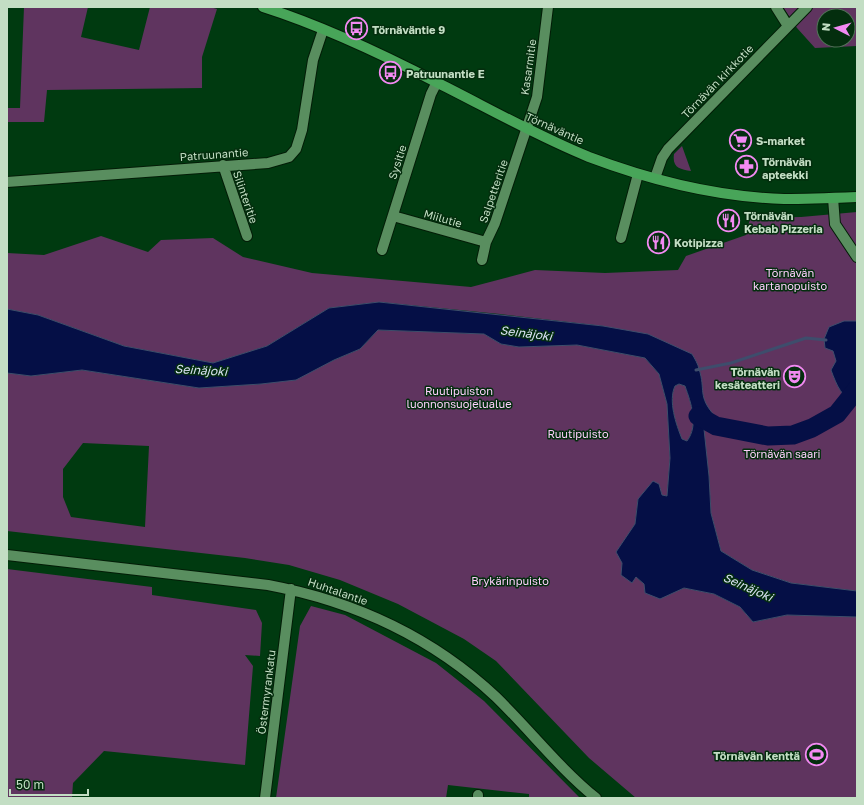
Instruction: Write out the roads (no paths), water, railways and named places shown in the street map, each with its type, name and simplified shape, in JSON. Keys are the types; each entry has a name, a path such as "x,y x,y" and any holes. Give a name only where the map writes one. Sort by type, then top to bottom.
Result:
{"main road":[{"name":"Törnäväntie","path":"263,7 363,46 437,82 527,129 589,156 638,174 709,190 747,196 783,199 857,197"}],"street":[{"name":"Kasarmitie","path":"527,129 537,97 548,7"},
{"path":"776,7 788,26"},
{"name":"Törnävän kirkkotie","path":"654,178 662,158 668,149 807,7"},
{"name":"Patruunantie","path":"7,182 277,162 289,157 296,149 302,130 313,60 323,30"},
{"name":"Sysitie","path":"382,250 431,94 437,82"},
{"name":"Salpetteritie","path":"482,260 486,242 495,223 527,129"},
{"name":"Silinteritie","path":"223,165 247,236"},
{"path":"621,238 638,174"},
{"path":"833,198 835,224 857,257"},
{"name":"Miilutie","path":"393,216 486,242"},
{"name":"Huhtalantie","path":"7,555 291,589 342,604 382,620 443,654 470,674 496,698 565,770 596,798"},
{"name":"Östermyrankatu","path":"265,798 291,589"}],"water":[{"name":"Seinäjoki","path":"379,302 603,326 648,334 692,354 699,367 704,398 709,409 715,416 713,424 704,429 711,513 721,551 752,570 791,583 857,591 857,617 787,615 753,622 740,607 714,594 684,588 660,599 645,593 644,584 636,577 632,583 621,575 622,563 616,552 635,524 638,499 653,481 659,484 662,495 667,496 670,458 667,404 659,374 645,358 577,345 519,347 501,344 484,334 378,330 360,349 334,360 296,380 199,388 82,370 31,376 7,373 7,309 38,315 124,346 213,363 267,346 329,308","holes":["679,384 685,386 693,414 693,428 687,441 682,439 677,426 672,398 675,386"]},
{"path":"844,321 857,321 857,404 847,398 840,390 831,370 836,361 833,351 825,348 824,339 829,327"}],"waterway":[{"path":"696,370 731,363 806,338 826,340"},
{"path":"698,416 716,426 768,436 793,435 812,428 837,414 857,389"}],"place":[{"name":"Törnäväntie 9","path":"356,29"},
{"name":"Patruunantie E","path":"390,73"},
{"name":"S-market","path":"740,140"},
{"name":"Törnävän apteekki","path":"746,167"},
{"name":"Törnävän Kebab Pizzeria","path":"729,221"},
{"name":"Kotipizza","path":"659,242"},
{"name":"Törnävän kesäteatteri","path":"795,377"},
{"name":"Törnävän kenttä","path":"816,755"}],"park label":[{"name":"Törnävän kartanopuisto","path":"790,278"},
{"name":"Ruutipuiston luonnonsuojelualue","path":"459,396"},
{"name":"Ruutipuisto","path":"578,433"},
{"name":"Törnävän saari","path":"782,453"},
{"name":"Brykärinpuisto","path":"510,580"}]}
